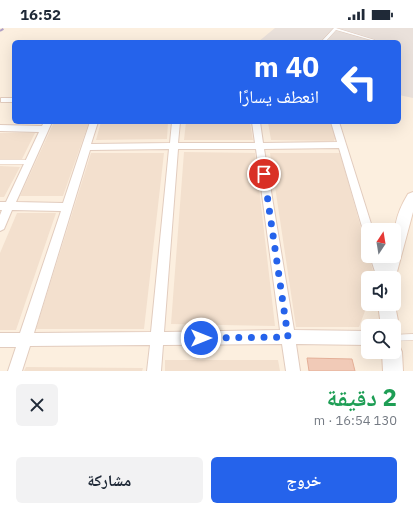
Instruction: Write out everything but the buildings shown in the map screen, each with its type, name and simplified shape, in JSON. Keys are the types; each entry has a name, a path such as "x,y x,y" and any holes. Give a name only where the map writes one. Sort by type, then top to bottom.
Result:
{"main road":[{"path":"401,230 407,208 413,198"},
{"path":"392,359 393,371"}],"street":[{"path":"4,100 12,100"},
{"path":"15,371 93,124"},
{"path":"154,371 176,124"},
{"path":"256,124 293,371"},
{"path":"336,124 366,223"},
{"path":"0,128 46,126 29,162 4,206 0,226"},
{"path":"86,147 343,145"},
{"path":"4,206 67,207"},
{"path":"0,340 288,337 361,338"}],"lane":[{"path":"325,40 335,30 373,40"},
{"path":"0,162 29,162"},
{"path":"401,338 413,337"}],"shaded area":[{"path":"275,28 413,28 413,98 401,95 401,40 260,40"},
{"path":"53,124 88,124 63,196 20,196"},
{"path":"100,124 168,124 167,139 96,140"},
{"path":"186,124 250,124 253,140 184,140"},
{"path":"268,124 333,124 337,134 334,141 271,140"},
{"path":"0,133 35,133 22,159 0,159"},
{"path":"184,152 255,153 275,326 171,324"},
{"path":"91,153 164,153 144,329 36,329"},
{"path":"270,153 340,153 361,228 361,263 371,263 373,271 361,271 361,311 365,311 359,327 296,327"},
{"path":"0,166 20,167 4,197 0,197"},
{"path":"17,213 56,213 16,330 0,330 0,253"},
{"path":"165,360 278,360 280,371 165,371"},
{"path":"26,367 143,368 142,371 24,371"}],"railway":[{"path":"0,31 5,28"}],"route":[{"path":"201,338 288,337 264,174"}]}
